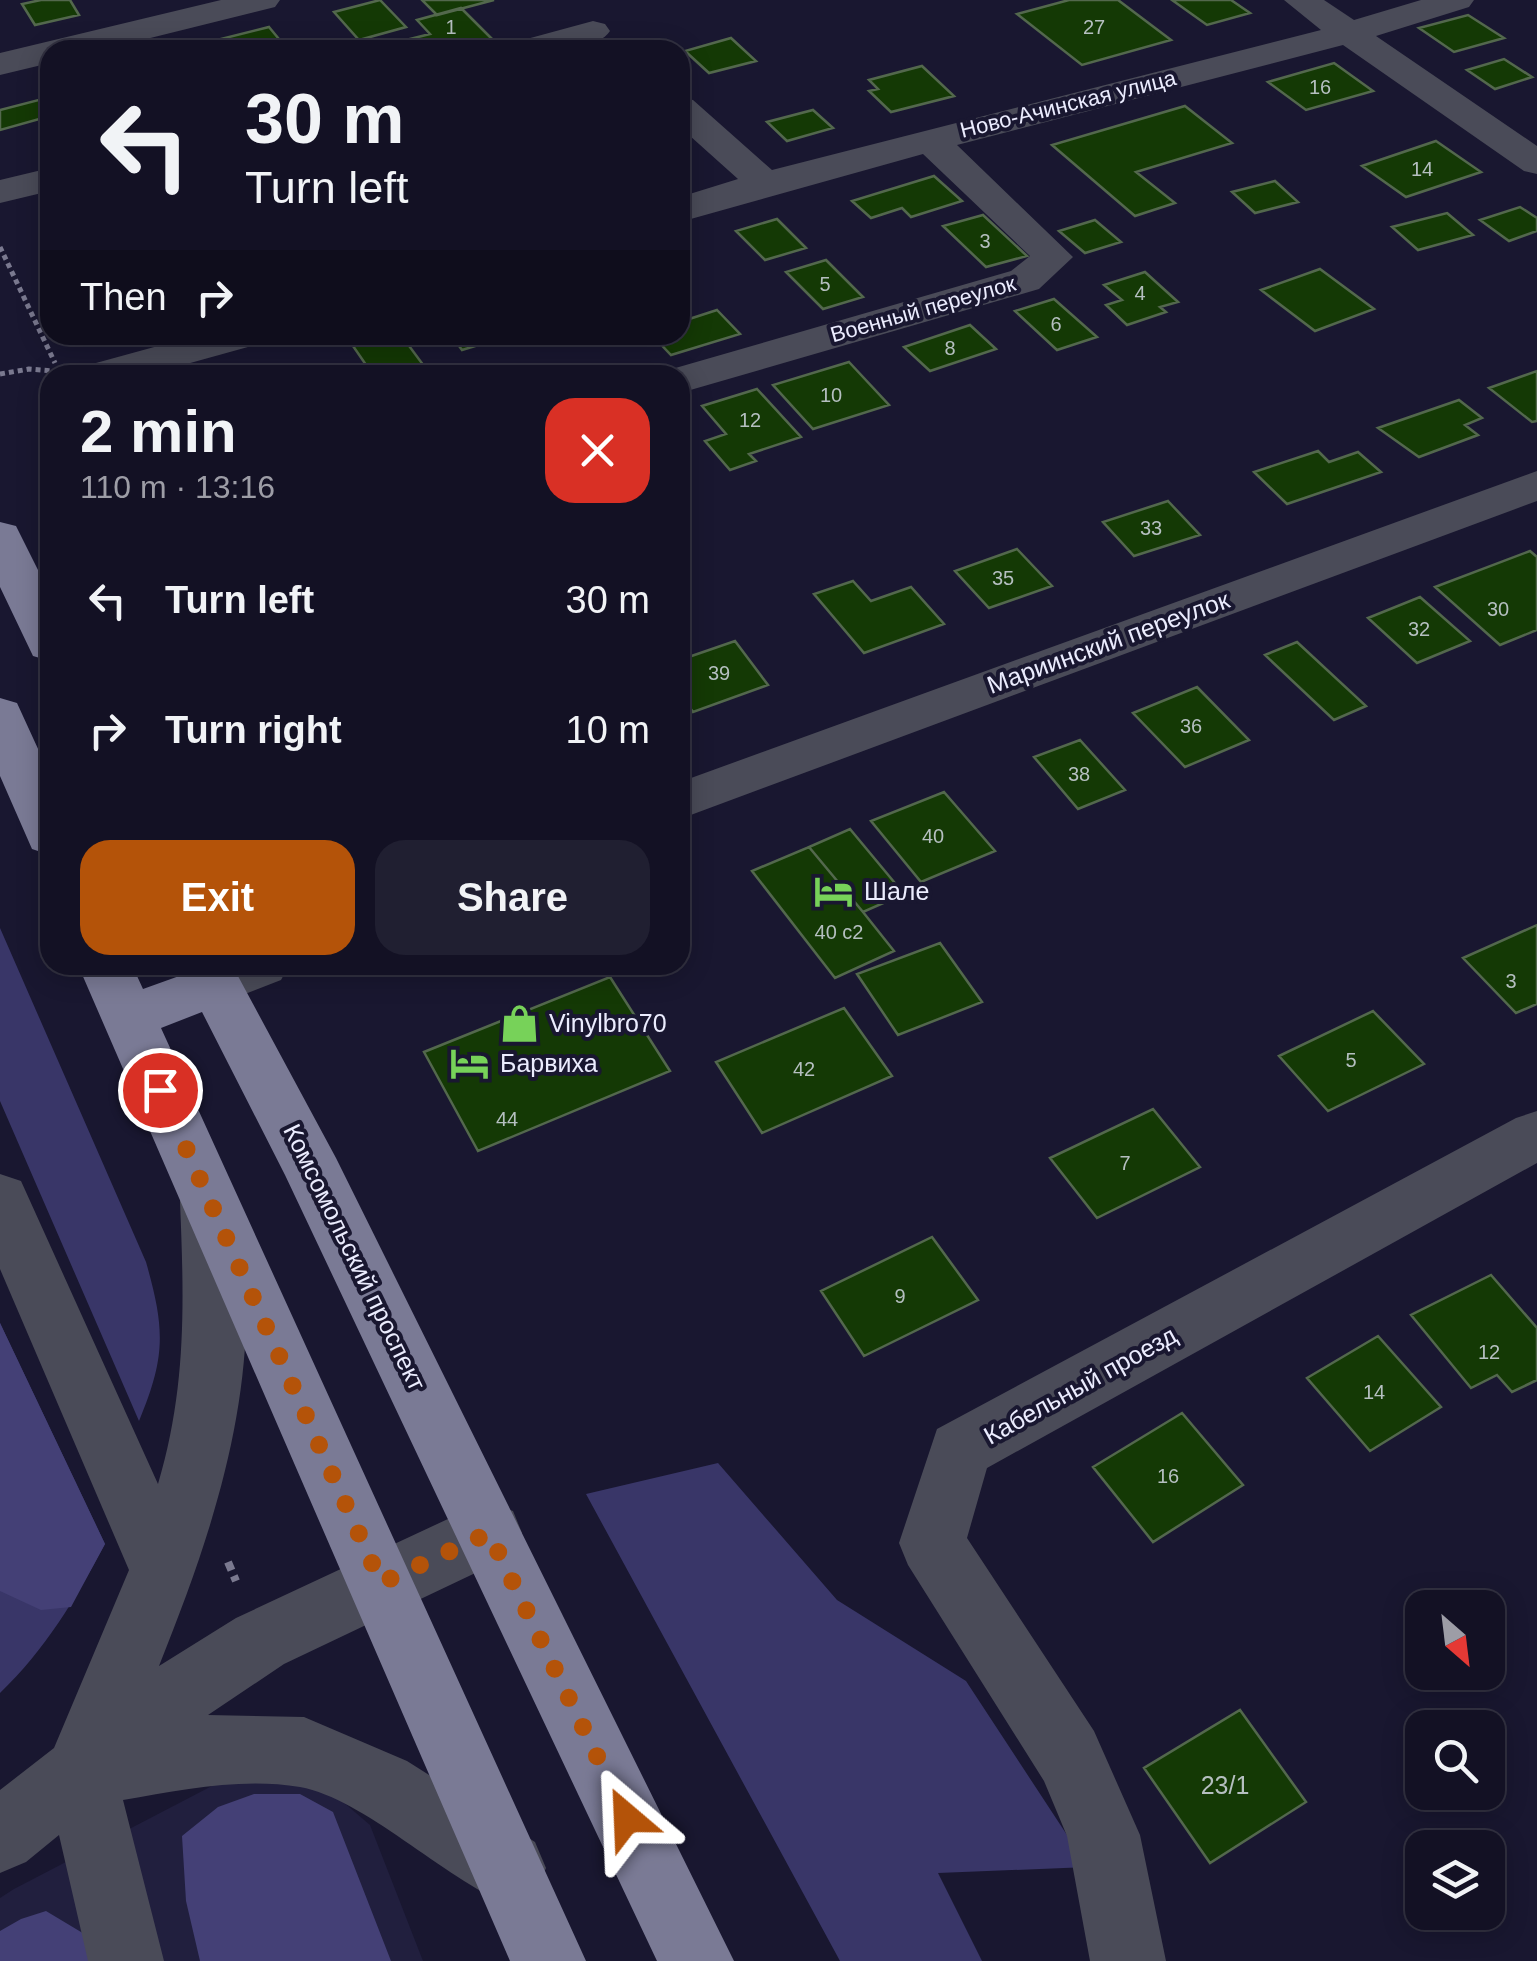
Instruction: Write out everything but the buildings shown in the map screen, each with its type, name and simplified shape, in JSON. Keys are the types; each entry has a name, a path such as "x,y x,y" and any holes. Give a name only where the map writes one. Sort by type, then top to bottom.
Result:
{"main road":[{"path":"0,536 36,583"},
{"path":"0,716 40,812"},
{"path":"109,975 548,1961"},
{"name":"Комсомольский проспект","path":"127,1018 220,975"},
{"name":"Комсомольский проспект","path":"228,975 267,1078 696,1961"}],"street":[{"path":"100,40 264,0"},
{"path":"569,0 602,40"},
{"path":"1302,0 1537,163"},
{"name":"Ново-Ачинская улица","path":"690,207 929,139 1349,33 1457,0"},
{"path":"2,61 40,54"},
{"path":"690,117 765,183"},
{"name":"Военный переулок","path":"690,377 1026,280 1052,257 929,139"},
{"path":"0,192 40,182"},
{"path":"136,365 208,345"},
{"path":"1517,492 1537,532"},
{"name":"Мариинский переулок","path":"690,796 1517,492"},
{"name":"Кабельный проезд","path":"1128,1961 1103,1835 1069,1756 932,1543 960,1450 1537,1135"},
{"path":"126,1961 80,1772 162,1569 194,1474 215,1353 210,1198"},
{"path":"0,1199 162,1569"},
{"path":"0,1836 186,1688 260,1642 489,1533"},
{"path":"80,1772 215,1749 304,1752 382,1786 508,1868"}],"path":[{"path":"0,247 40,333"}],"shaded area":[{"path":"0,928 146,1262 157,1306 160,1342 154,1378 139,1421 0,1101"},
{"path":"0,1323 105,1544 58,1623 0,1693"},
{"path":"0,1323 105,1544 71,1607 41,1610 0,1591"},
{"path":"718,1463 837,1600 966,1681 1088,1867 938,1873 982,1961 840,1961 586,1494"},
{"path":"300,1765 370,1825 423,1961 0,1961 0,1898 233,1775"},
{"path":"254,1794 300,1794 333,1812 391,1961 200,1961 186,1901 182,1836 218,1807"},
{"path":"46,1911 96,1941 99,1961 0,1961 0,1931"}],"place":[{"name":"Шале","path":"834,891"},
{"name":"Vinylbro70","path":"519,1023"},
{"name":"Барвиха","path":"470,1063"}],"route":[{"path":"160,1090 381,1583 489,1533 627,1818"}]}
